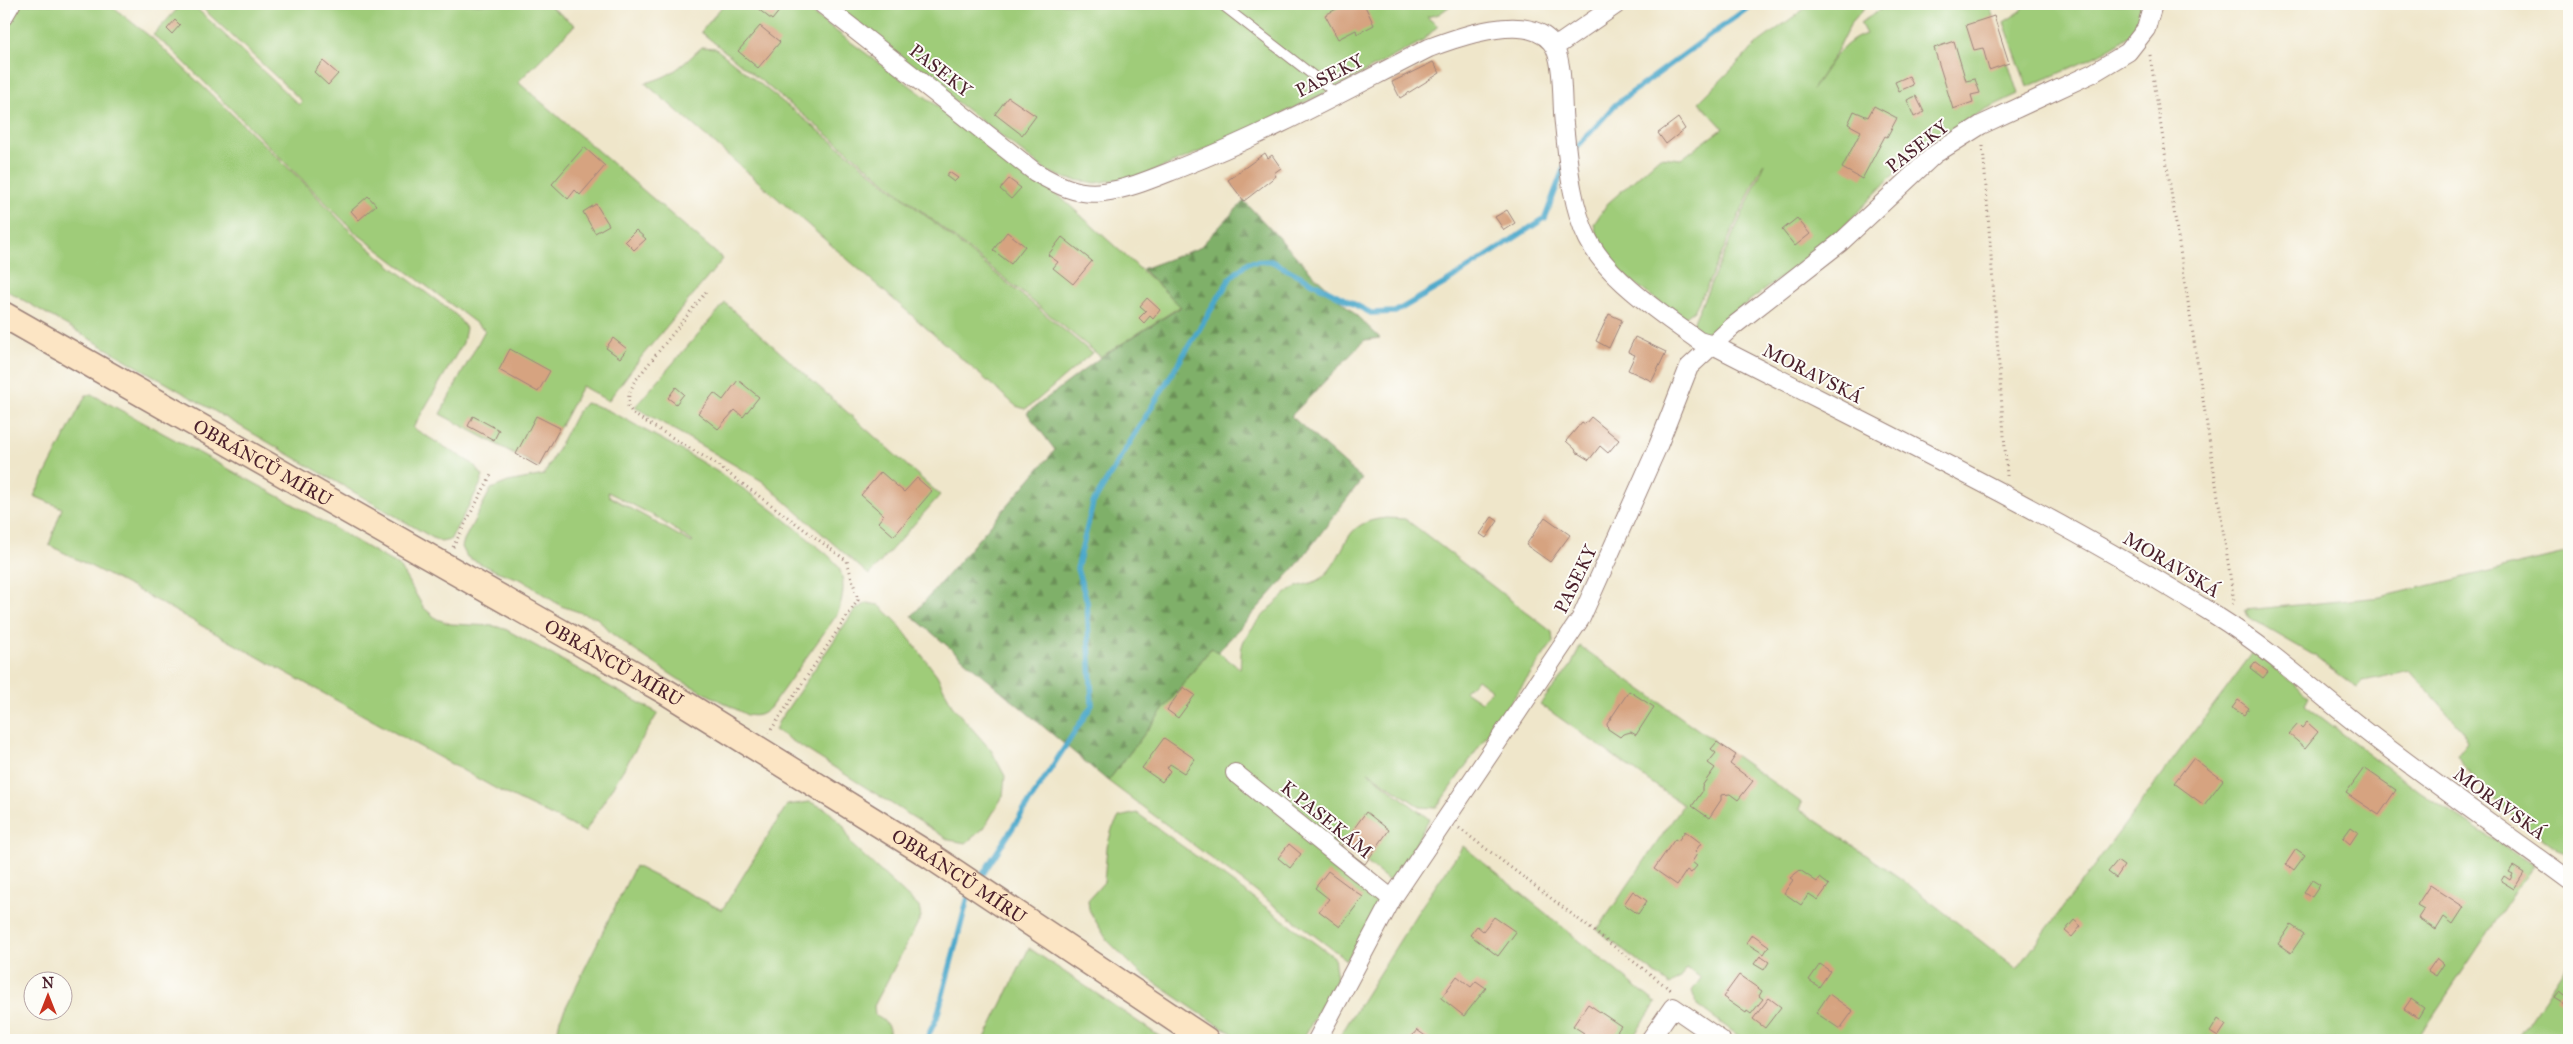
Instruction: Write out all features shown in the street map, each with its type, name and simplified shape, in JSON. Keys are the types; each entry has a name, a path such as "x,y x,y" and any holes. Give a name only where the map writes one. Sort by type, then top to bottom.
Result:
{"main road":[{"name":"OBRÁNCŮ MÍRU","path":"4,315 668,693 932,857 1206,1040"}],"street":[{"path":"4,16 11,4"},
{"path":"1617,4 1555,47 1560,73 1570,168 1584,229 1592,248 1603,263 1620,280 1699,341 1713,345"},
{"name":"PASEKY","path":"1447,818 1582,618 1658,446 1689,367 1732,327 1841,242 1915,171 1943,149 1981,125 2118,60 2136,44 2146,29 2153,4"},
{"name":"PASEKY","path":"834,7 1035,172 1071,190 1085,193 1102,193 1123,188 1212,155 1429,48 1479,32 1509,28 1527,30 1545,36 1555,47"},
{"name":"MORAVSKÁ","path":"1713,345 2009,495 2094,541 2222,619 2262,647 2349,718 2569,880"},
{"name":"K PASEKÁM","path":"1235,773 1392,899"},
{"path":"1317,1040 1392,899 1447,818"},
{"path":"1650,1040 1673,1007 1721,1040"}],"lane":[{"path":"1221,4 1338,94"}],"path":[{"path":"2146,29 2234,601 2222,619"},
{"path":"1981,125 2009,495"},
{"path":"706,292 635,381 629,394 628,406 632,414 713,462 847,561 858,600 759,749"},
{"path":"443,566 492,473"},
{"path":"1447,818 1671,990 1673,1007"}],"green space":[{"path":"20,4 108,4 114,8 153,39 305,184 355,236 392,267 456,315 466,328 463,343 413,428 473,464 483,476 450,540 441,542 433,538 4,289 4,30"},
{"path":"182,4 192,4 299,105 302,101 198,4 547,4 575,25 518,82 723,259 642,356 608,401 582,386 539,467 440,414 485,330 356,233 171,49 153,35"},
{"path":"724,4 799,4 1056,193 1181,306 1101,357 701,32"},
{"path":"828,4 1453,4 1439,14 1427,17 1438,26 1421,42 1325,93 1221,143 1144,175 1096,183 1067,179 1047,171"},
{"path":"1811,4 1864,4 1866,6 1851,23 1835,55 1812,90 1841,50 1849,43 1866,34 1860,23 1889,4 1989,4 2018,94 1986,109 1936,138 1890,178 1833,238 1704,335 1693,323 1765,163 1758,174 1694,311 1684,318 1642,289 1617,267 1599,240 1594,224 1607,204 1660,157 1681,159 1723,128 1699,102 1759,42"},
{"path":"2026,4 2146,4 2136,29 2115,46 2027,87 2004,22 2021,11"},
{"path":"702,47 715,48 926,216 1092,353 1034,403 1025,409 1016,406 645,83 670,74"},
{"path":"1244,201 1311,272 1380,338 1365,340 1291,416 1362,479 1296,566 1218,652 1211,648 1108,781 912,616 1055,450 1027,413 1101,357 1181,307 1142,269 1199,248"},
{"path":"725,303 940,495 869,575 762,481 635,407"},
{"path":"86,395 93,395 291,503 399,566 424,608 437,619 451,624 494,626 505,629 658,713 585,832 500,791 139,591 49,545 62,508 34,496"},
{"path":"585,403 594,405 618,415 694,458 776,512 828,555 839,568 843,592 836,616 770,708 765,712 757,716 747,715 678,679 611,633 597,618 561,606 522,580 496,571 467,557 462,547 464,540 491,489 508,482 544,475 576,414","holes":["608,492 656,517 693,542 609,496"]},
{"path":"1387,518 1405,519 1552,632 1553,642 1436,808 1420,807 1368,772 1429,819 1393,884 1366,862 1328,839 1384,895 1347,960 1108,781 1212,647 1240,669 1243,643 1257,622 1292,589 1321,579 1333,566 1348,538 1354,531 1372,520","holes":["1477,679 1492,690 1481,702 1465,691"]},
{"path":"2569,552 2569,856 2524,824 2477,782 2457,755 2468,741 2462,730 2410,671 2363,681 2357,688 2315,656 2249,618 2245,610 2381,597"},
{"path":"867,603 879,605 896,621 937,675 953,707 991,750 1005,776 1003,796 984,828 966,843 949,840 775,730 779,721 854,611"},
{"path":"1580,646 1802,803 1799,809 1900,878 2017,969 2254,651 2309,697 2305,705 2421,793 2533,865 2417,1040 1744,1040 1697,1005 1692,991 1701,978 1687,968 1680,978 1670,985 1597,930 1683,805 1540,704 1571,666"},
{"path":"810,802 826,809 843,825 852,845 919,907 921,917 874,1006 875,1015 883,1020 889,1028 889,1040 556,1040 560,1019 635,866 722,910 787,805"},
{"path":"1137,813 1334,957 1337,979 1302,1040 1243,1040 1138,971 1107,940 1089,910 1088,900 1104,882 1107,847 1112,829 1119,817"},
{"path":"1463,846 1656,1003 1631,1040 1338,1039 1417,913"},
{"path":"1029,948 1165,1040 984,1040"},
{"path":"2569,961 2569,1040 2517,1040"}],"building":[{"path":"752,4 785,4 772,20"},
{"path":"1343,4 1364,4 1374,25 1357,34 1356,30 1338,39 1325,15"},
{"path":"1994,16 2009,63 1989,70 1983,48 1974,50 1966,25"},
{"path":"175,20 180,25 172,34 167,29"},
{"path":"760,26 780,42 758,68 738,51"},
{"path":"1954,41 1966,81 1975,79 1980,93 1971,95 1973,102 1953,109 1934,48"},
{"path":"323,61 338,74 328,85 314,72"},
{"path":"1433,62 1440,73 1400,98 1392,82"},
{"path":"1909,76 1913,85 1899,91 1895,82"},
{"path":"1916,96 1924,112 1914,117 1907,100"},
{"path":"1008,97 1036,116 1022,135 995,114"},
{"path":"1874,106 1897,118 1862,179 1842,168 1861,131 1848,124 1854,111 1868,117"},
{"path":"1678,118 1685,129 1666,144 1658,133"},
{"path":"584,147 605,166 580,195 575,190 568,199 552,184"},
{"path":"1265,153 1268,158 1272,155 1281,168 1274,173 1276,176 1244,201 1228,180"},
{"path":"949,172 958,178 954,182 946,176"},
{"path":"1009,179 1021,188 1011,199 1000,189"},
{"path":"368,196 376,205 359,220 351,211"},
{"path":"596,204 609,225 595,233 583,212"},
{"path":"1507,210 1515,223 1504,230 1495,217"},
{"path":"1797,218 1810,234 1795,246 1782,230"},
{"path":"636,230 646,239 634,250 625,241"},
{"path":"1007,232 1025,246 1011,264 993,250"},
{"path":"1062,237 1092,261 1073,284 1053,268 1058,262 1048,255"},
{"path":"1147,298 1160,310 1153,319 1150,316 1144,323 1139,318 1146,311 1140,306"},
{"path":"1609,314 1622,320 1609,348 1596,341"},
{"path":"1635,337 1666,352 1652,381 1628,370 1635,355 1628,352"},
{"path":"613,338 627,349 620,358 606,348"},
{"path":"510,349 550,371 538,392 499,370"},
{"path":"738,380 759,397 743,417 735,410 718,429 698,413 714,393 723,400"},
{"path":"676,387 684,394 676,404 668,398"},
{"path":"473,416 499,430 494,440 468,426"},
{"path":"536,416 560,428 539,467 516,454"},
{"path":"1591,417 1619,440 1608,453 1600,446 1589,460 1576,452 1566,441 1582,422 1585,424"},
{"path":"881,472 904,492 917,478 932,491 894,536 878,522 884,515 861,495"},
{"path":"1492,517 1498,521 1486,538 1480,534"},
{"path":"1545,517 1570,535 1550,562 1526,545"},
{"path":"2255,662 2268,672 2263,678 2250,668"},
{"path":"1183,687 1195,695 1178,718 1167,710"},
{"path":"1629,691 1654,707 1636,735 1631,732 1620,737 1608,729 1607,724"},
{"path":"2238,700 2249,708 2244,715 2232,708"},
{"path":"2307,722 2318,732 2305,748 2289,734 2298,724 2302,728"},
{"path":"1164,738 1195,759 1184,773 1170,764 1167,768 1170,771 1162,782 1142,768"},
{"path":"1717,742 1736,755 1730,764 1753,781 1738,800 1730,794 1721,795 1721,800 1709,818 1692,806 1702,792 1702,786 1715,768 1708,763 1716,753 1711,749"},
{"path":"2193,758 2223,780 2204,805 2174,783"},
{"path":"2364,768 2396,790 2379,815 2346,793"},
{"path":"1366,812 1389,830 1365,864 1341,846"},
{"path":"2351,827 2358,832 2350,844 2343,838"},
{"path":"1685,831 1701,843 1695,852 1697,854 1692,862 1697,866 1691,873 1687,870 1677,885 1654,869 1675,839 1678,841"},
{"path":"1289,844 1301,854 1290,868 1278,858"},
{"path":"2296,849 2305,855 2294,870 2286,864"},
{"path":"2117,861 2124,866 2116,878 2108,872"},
{"path":"2513,866 2524,873 2514,889 2501,881 2504,876 2510,880 2513,874 2509,872"},
{"path":"1800,870 1817,882 1820,878 1829,885 1818,900 1809,894 1801,905 1784,893 1793,880 1790,878"},
{"path":"1328,871 1363,897 1340,927 1319,911 1329,899 1315,888"},
{"path":"2312,880 2320,885 2312,897 2304,892"},
{"path":"2430,885 2464,907 2453,924 2444,917 2436,930 2418,918 2424,909 2417,905"},
{"path":"1633,891 1647,901 1638,914 1624,904"},
{"path":"1494,917 1516,932 1498,956 1470,935 1477,926 1483,931"},
{"path":"2074,920 2081,926 2072,937 2065,931"},
{"path":"2291,925 2304,934 2291,953 2278,944"},
{"path":"1752,934 1769,946 1764,954 1746,943"},
{"path":"1760,956 1769,962 1764,970 1754,964"},
{"path":"2437,958 2444,964 2436,976 2428,971"},
{"path":"1820,964 1830,971 1819,987 1809,980"},
{"path":"1739,975 1762,991 1759,996 1763,999 1751,1014 1747,1011 1746,1013 1723,997"},
{"path":"1457,976 1471,987 1476,981 1486,988 1464,1016 1441,998"},
{"path":"2560,992 2569,999 2566,1005 2555,998"},
{"path":"1829,994 1853,1011 1840,1029 1816,1013"},
{"path":"1769,998 1781,1007 1765,1028 1753,1019"},
{"path":"2411,999 2424,1008 2418,1018 2404,1009"},
{"path":"1588,1004 1621,1026 1611,1040 1579,1040 1584,1033 1573,1026"},
{"path":"2218,1019 2226,1025 2218,1037 2210,1032"},
{"path":"1417,1030 1431,1040 1409,1040"}],"waterway":[{"path":"1571,154 1615,105 1753,4"},
{"path":"979,880 1092,705 1087,601 1077,569 1093,503 1231,277 1249,262 1271,261 1371,313 1395,312 1447,282 1545,218 1564,167"},
{"path":"926,1040 937,1017 968,897 973,890"}]}
